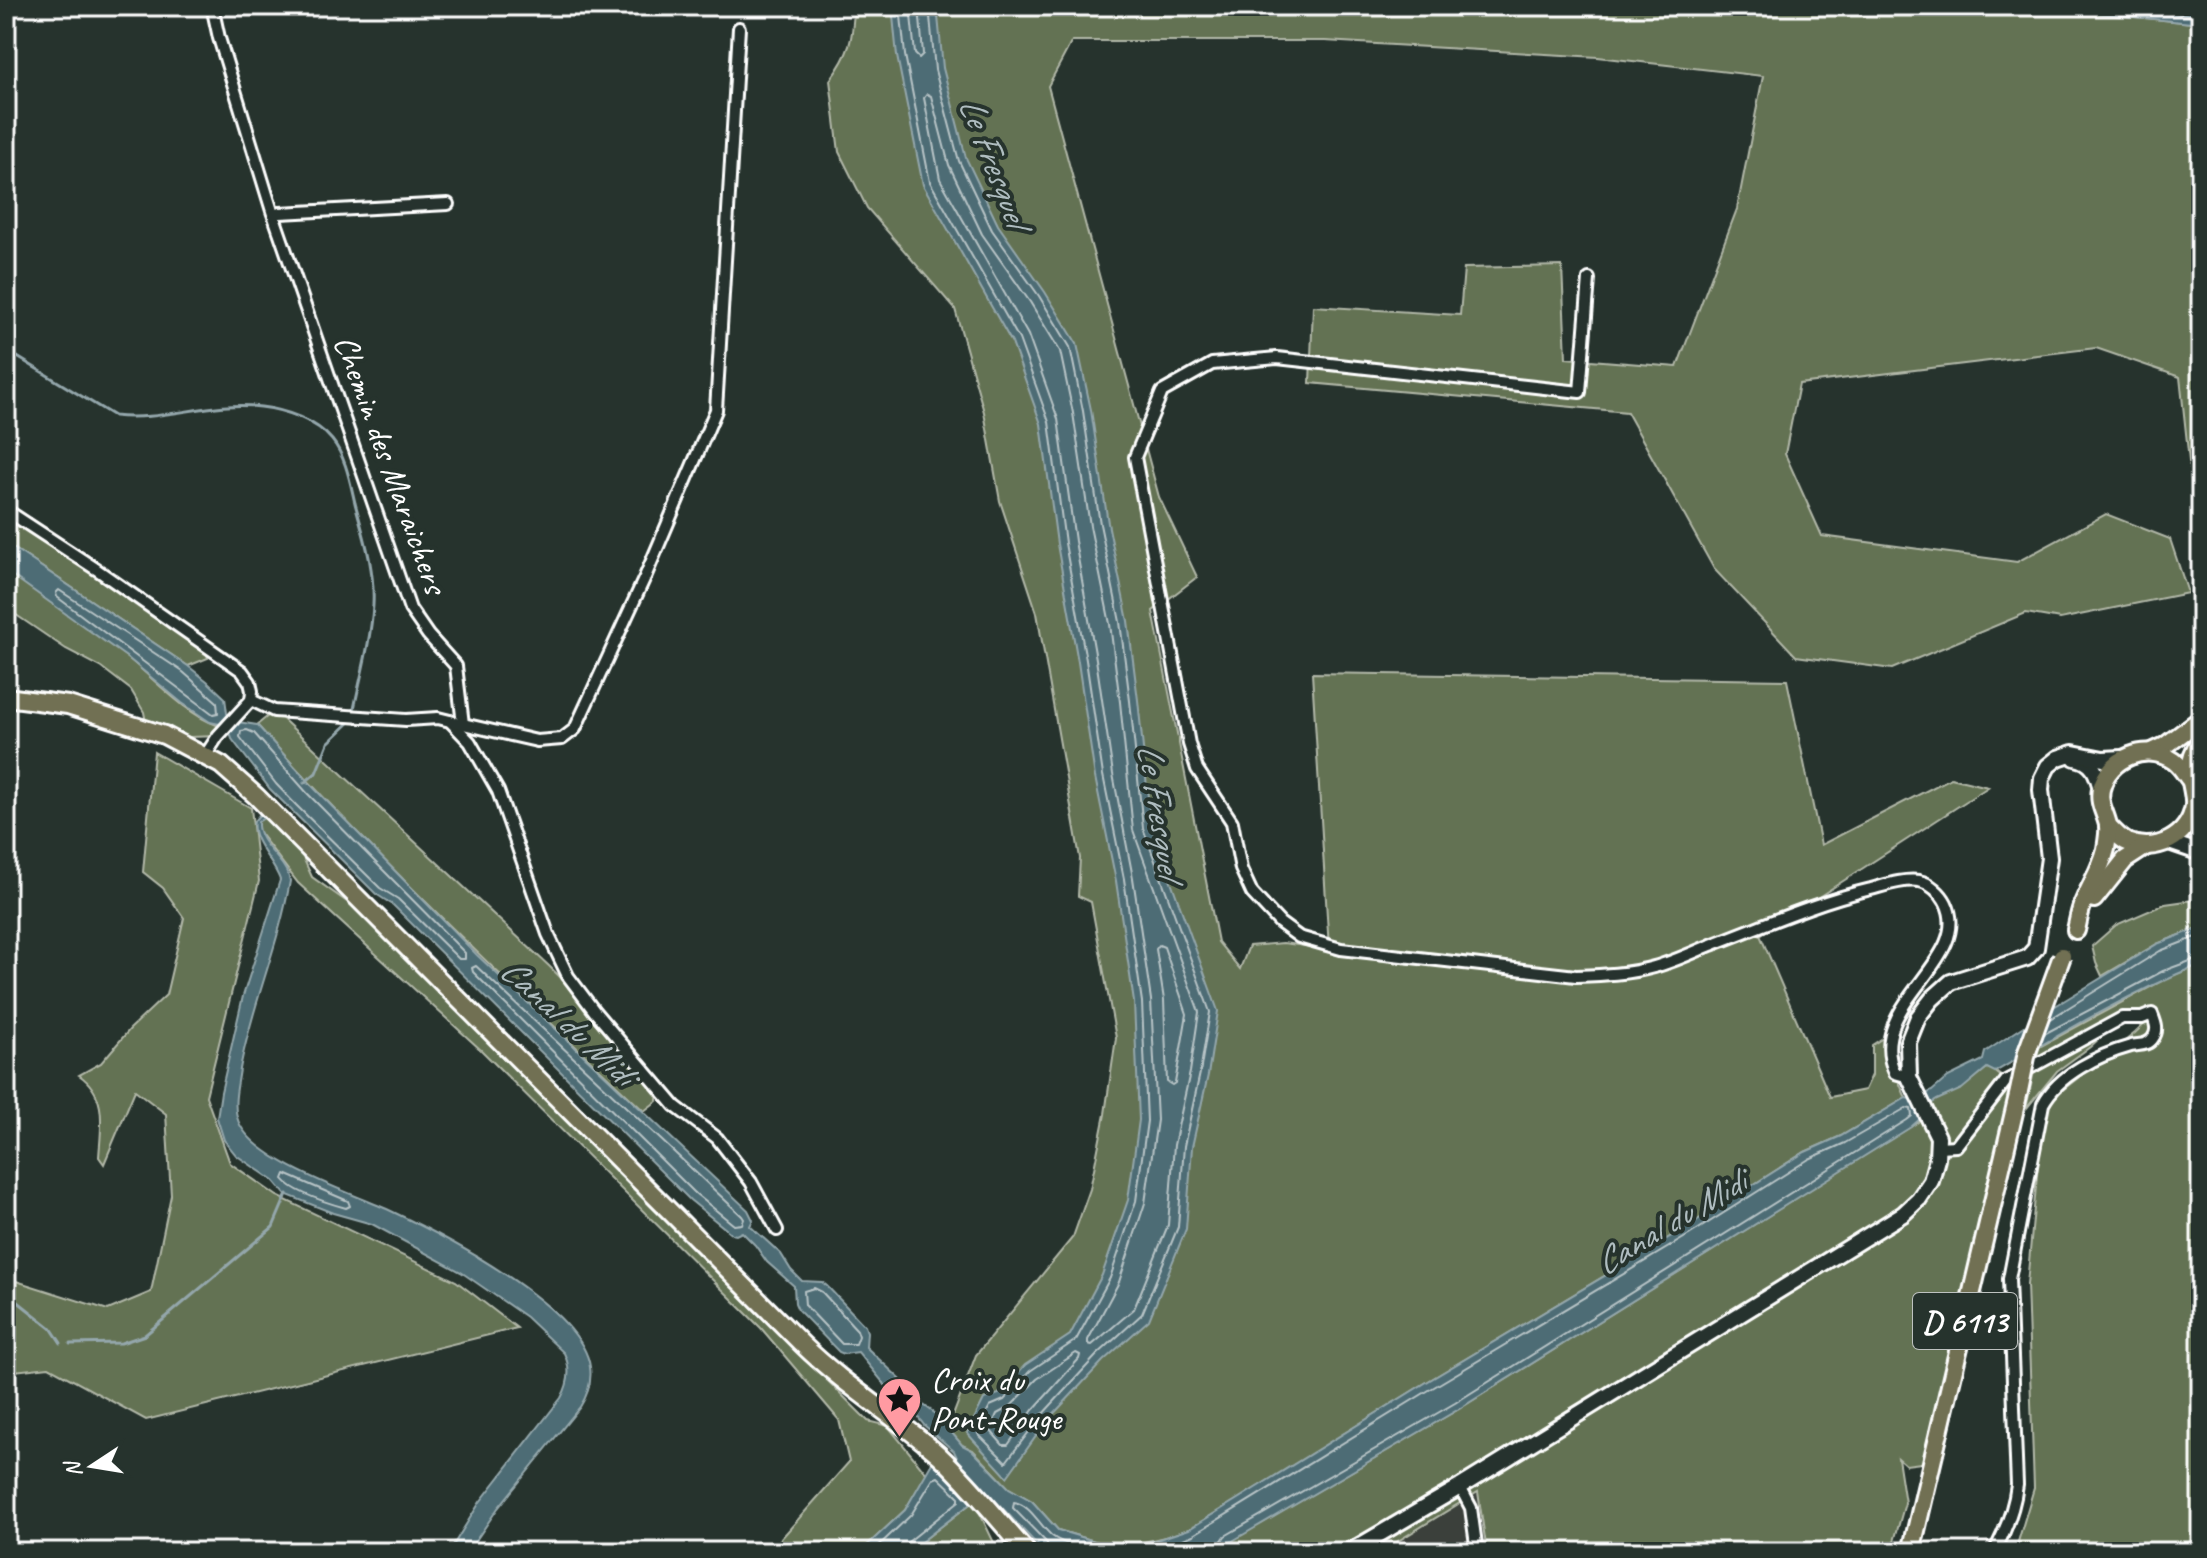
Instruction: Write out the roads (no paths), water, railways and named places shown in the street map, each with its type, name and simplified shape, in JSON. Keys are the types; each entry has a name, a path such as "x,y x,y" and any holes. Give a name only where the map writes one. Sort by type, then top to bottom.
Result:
{"main road":[{"path":"6,697 68,705 123,721 164,735 221,765 256,796 828,1369 938,1455 1027,1552"},
{"path":"2152,752 2201,719"},
{"path":"2190,780 2177,763 2162,754 2152,752 2123,758 2109,771 2101,789 2100,806 2108,826 2125,841 2145,847 2169,842 2184,829 2194,804 2190,780 2192,754 2201,741"},
{"name":"D 6113","path":"2076,930 2082,905 2103,862 2108,826"},
{"name":"D 6113","path":"1911,1552 2027,1052 2062,956 2076,930 2100,889 2125,860 2145,847"}],"street":[{"name":"Chemin des Maraichers","path":"212,6 274,215 410,609 456,666 463,724"},
{"path":"251,700 274,711 406,720 438,718 537,741 562,739 575,729 645,577 716,410 739,28"},
{"path":"274,215 448,204"},
{"path":"1589,279 1580,392 1277,358 1212,364 1162,392 1135,457 1189,744 1197,769 1232,822 1241,869 1252,893 1280,923 1299,937 1341,949 1564,975 1615,974 1654,967 1831,898 1897,882 1921,881 1937,890 1947,905 1951,925 1938,960 1901,1009 1893,1030 1889,1059 1895,1073 1911,1083"},
{"path":"6,510 242,671 250,682 251,700 237,713 205,756"},
{"path":"450,721 470,742 498,791 548,934 568,976 675,1106 717,1138 751,1182 777,1230"},
{"path":"1349,1552 1903,1214 1919,1199 1931,1181 1937,1159 1938,1137 1911,1083 1908,1042 1918,1017 1951,982 2027,958 2036,948 2048,879 2049,858 2041,790 2048,766 2058,758 2073,753 2103,759 2123,758"},
{"path":"2058,758 2079,758 2088,762 2098,776 2101,789"},
{"path":"2194,804 2201,827"},
{"path":"2169,842 2201,853"},
{"path":"1938,1147 1956,1146 2006,1081 2122,1018 2142,1018 2152,1014 2157,1026 2153,1038 2145,1045 2132,1046 2079,1069 2057,1086 2043,1104 2009,1279 2017,1485 2014,1509 1994,1552"},
{"path":"1460,1487 1471,1508 1477,1552"}],"water":[{"path":"892,6 937,6 943,68 966,158 998,225 1077,344 1128,621 1151,826 1218,1011 1192,1147 1186,1229 1149,1320 1103,1361 1047,1421 1007,1477 967,1433 984,1399 999,1394 1025,1365 1070,1335 1102,1275 1128,1200 1139,1120 1134,1002 1057,544 1041,424 1012,343 923,185 897,56"},
{"path":"2029,6 2201,6 2201,24"},
{"path":"6,543 188,666 225,698 230,717 238,722 257,725 477,955 748,1210 753,1220 750,1226 781,1254 802,1281 822,1282 827,1286 865,1326 866,1347 918,1401 936,1414 962,1445 972,1450 1009,1488 1032,1501 1058,1530 1111,1546 1153,1541 1189,1529 1805,1152 1841,1136 1906,1098 1914,1100 1932,1091 1948,1077 1983,1060 1985,1052 2052,1008 2157,944 2201,927 2201,964 2122,1001 1995,1072 1987,1068 1962,1089 1920,1111 1921,1118 1911,1127 1459,1409 1229,1543 1228,1552 1044,1552 959,1462 954,1451 924,1425 903,1398 886,1386 858,1352 839,1352 798,1310 794,1286 767,1262 742,1232 732,1234 690,1200 393,905 376,894 270,789 232,739 229,729 210,722 182,703 129,659 6,571"},
{"path":"261,813 265,817 258,822 259,830 290,881 240,1069 236,1111 245,1133 260,1147 302,1173 412,1221 506,1275 562,1320 581,1344 590,1367 588,1388 580,1407 498,1508 468,1552 449,1552 480,1502 561,1398 566,1387 568,1364 564,1353 526,1317 461,1272 372,1224 285,1194 274,1181 236,1155 224,1140 217,1118 221,1092 243,996 280,880 256,836 254,821"},
{"path":"933,1461 974,1501 908,1552 860,1552 905,1510"}],"waterway":[{"path":"6,350 114,416 150,416 224,406 261,407 300,417 332,440 347,470 372,579 370,632 353,714"},
{"path":"304,783 316,773 328,743 351,721"},
{"path":"70,1344 121,1343 145,1335 273,1227 287,1194"},
{"path":"6,1307 17,1301 51,1328 61,1343"}],"place":[{"name":"Croix du Pont-Rouge","path":"900,1438"}],"water label":[{"name":"Le Fresquel","path":"994,161"},
{"name":"Le Fresquel","path":"1160,810"},
{"name":"Canal du Midi","path":"568,1021"},
{"name":"Canal du Midi","path":"1670,1222"}]}
